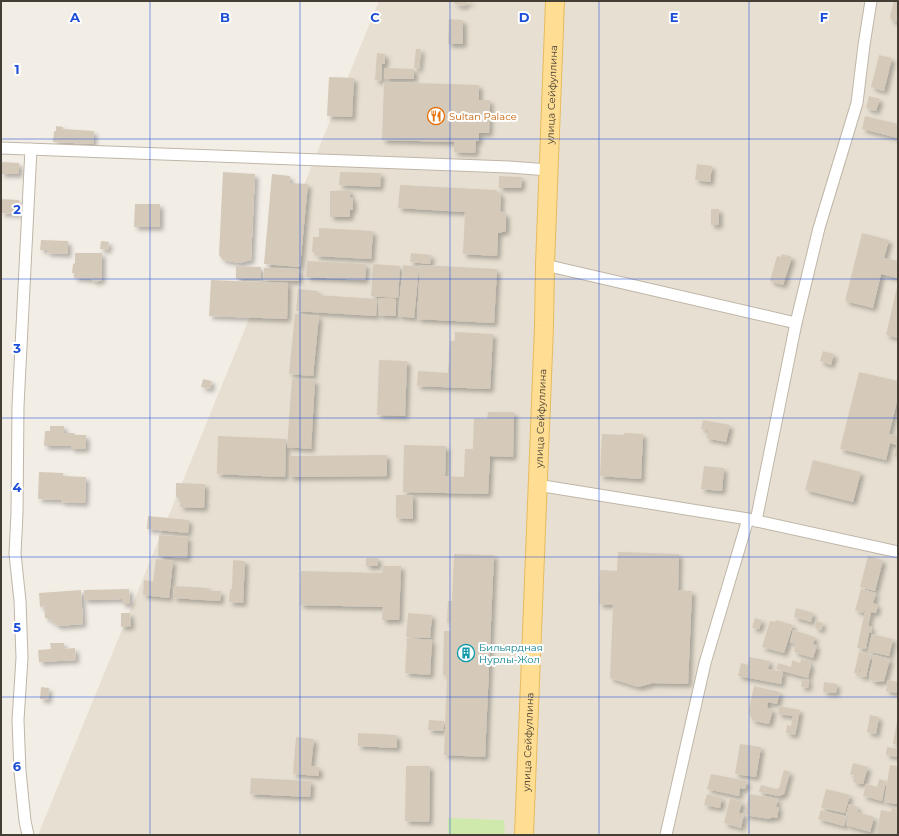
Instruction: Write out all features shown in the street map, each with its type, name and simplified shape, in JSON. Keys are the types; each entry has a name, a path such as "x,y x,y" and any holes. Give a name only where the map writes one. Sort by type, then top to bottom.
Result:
{"main road":[{"name":"улица Сейфуллина","path":"524,835 555,1"}],"street":[{"path":"666,835 705,663 752,520 819,228 857,103 871,1"},
{"path":"1,148 509,167 549,170"},
{"path":"28,835 25,821 20,771 18,720 22,658 20,601 15,554 17,513 18,399 31,149"},
{"path":"545,265 796,323"},
{"path":"537,485 752,520 898,552"}],"shaded area":[{"path":"379,1 898,1 898,835 38,835"}],"green space":[{"path":"448,818 504,820 505,835 448,835"}],"building":[{"path":"451,1 472,1 472,3 468,2 465,5 460,6"},
{"path":"894,1 898,1 898,22 891,20 890,16"},
{"path":"449,19 463,20 463,44 448,44"},
{"path":"416,49 421,49 419,69 414,68"},
{"path":"377,53 385,54 385,64 382,64 381,81 375,80"},
{"path":"879,55 892,58 884,91 871,87"},
{"path":"384,68 414,69 414,79 384,79"},
{"path":"329,77 354,78 352,117 327,116"},
{"name":"Sultan Palace","path":"384,82 479,85 479,100 490,100 489,133 479,133 479,141 476,141 475,153 454,152 454,142 382,140"},
{"path":"869,96 880,99 876,111 866,108"},
{"path":"865,116 898,124 898,138 862,129"},
{"path":"56,126 63,127 63,129 94,131 93,144 53,142"},
{"path":"1,162 19,163 19,174 1,174"},
{"path":"697,164 712,166 710,182 695,180"},
{"path":"223,172 255,174 251,260 239,263 223,260 219,255"},
{"path":"340,172 381,173 380,187 339,185"},
{"path":"272,174 290,176 290,183 308,184 300,267 264,264"},
{"path":"499,176 522,177 521,188 499,188"},
{"path":"400,185 496,190 501,195 500,211 506,214 506,231 498,233 497,256 463,254 465,212 398,208"},
{"path":"350,190 350,198 353,197 353,210 350,210 350,217 330,217 330,191"},
{"path":"1,199 19,200 19,214 1,213"},
{"path":"135,204 160,204 160,227 134,227"},
{"path":"711,209 719,209 719,225 711,225"},
{"path":"319,228 373,231 371,259 316,256 316,252 312,252 313,237 319,237"},
{"path":"862,233 889,240 884,258 898,261 898,278 881,274 873,308 845,301"},
{"path":"41,240 68,241 68,254 47,253 47,250 40,250"},
{"path":"101,241 109,242 108,250 100,249"},
{"path":"75,253 102,253 102,280 95,282 91,279 74,278 74,273 72,273 73,264 75,263"},
{"path":"411,253 431,255 430,264 410,262"},
{"path":"782,254 792,257 783,285 770,281 777,256 781,257"},
{"path":"307,261 366,264 365,280 306,277"},
{"path":"373,264 400,266 398,298 371,296"},
{"path":"403,265 419,267 414,318 398,316"},
{"path":"420,265 497,269 494,323 417,319"},
{"path":"236,266 261,267 261,279 236,279"},
{"path":"264,268 299,269 299,281 263,280"},
{"path":"211,280 288,283 287,319 209,316"},
{"path":"898,287 898,338 886,335"},
{"path":"298,289 318,291 318,295 377,299 376,316 296,311"},
{"path":"379,298 396,299 396,316 378,315"},
{"path":"295,314 319,316 313,376 289,374"},
{"path":"455,332 493,334 490,389 417,386 418,371 448,373 450,341 455,341"},
{"path":"823,351 834,354 831,365 820,361"},
{"path":"379,360 407,361 405,416 377,415"},
{"path":"859,372 898,381 898,397 889,434 898,436 898,457 894,456 897,445 890,443 886,460 840,449"},
{"path":"203,379 212,381 210,389 201,387"},
{"path":"292,379 315,380 311,449 287,447"},
{"path":"488,412 514,412 513,457 490,456 488,494 403,492 404,445 446,446 445,476 464,477 465,449 473,449 474,418 487,419"},
{"path":"703,420 730,425 726,442 706,438 708,430 701,429"},
{"path":"50,426 64,426 64,433 86,435 86,449 71,449 71,446 44,446 45,431 50,431"},
{"path":"624,433 643,434 641,479 600,476 602,434 624,435"},
{"path":"218,436 286,439 285,477 217,474"},
{"path":"387,455 387,476 289,477 289,456"},
{"path":"813,460 861,472 853,502 805,490"},
{"path":"704,466 724,468 722,491 701,489"},
{"path":"39,472 63,473 63,476 86,477 85,503 38,499"},
{"path":"176,483 205,484 204,508 180,507 180,497 176,497"},
{"path":"396,495 413,495 413,519 396,518"},
{"path":"148,516 189,520 188,533 147,529"},
{"path":"159,535 188,537 187,558 158,556"},
{"path":"618,552 679,554 678,590 692,591 688,684 653,683 638,687 610,678 613,605 599,604 600,570 617,571"},
{"name":"Бильярдная Нурлы-Жол","path":"454,554 494,555 485,757 444,755 447,676 443,675 444,631 450,631 451,623 447,623 448,601 452,601"},
{"path":"868,556 883,560 875,591 860,587"},
{"path":"366,558 378,558 378,566 366,566"},
{"path":"156,559 173,561 169,598 143,595 144,580 153,582"},
{"path":"233,560 245,561 243,603 229,602 230,589 232,589"},
{"path":"383,566 401,566 399,620 382,620 383,607 300,605 301,571 382,573"},
{"path":"174,586 209,588 209,591 221,591 220,601 173,598"},
{"path":"129,589 130,604 122,604 122,599 84,600 84,590"},
{"path":"861,589 876,593 873,603 878,605 876,613 871,612 868,626 872,627 871,633 869,632 866,649 857,648 865,611 864,610 863,613 855,610"},
{"path":"81,590 83,624 58,626 49,619 45,618 44,606 40,607 39,593"},
{"path":"796,608 813,613 811,622 794,617"},
{"path":"121,613 130,613 131,626 121,627"},
{"path":"408,613 432,615 430,638 406,637"},
{"path":"755,618 762,620 759,629 752,628"},
{"path":"776,620 793,625 784,653 762,647 770,621 775,622"},
{"path":"816,621 823,623 821,630 815,628"},
{"path":"793,630 815,637 813,644 817,646 813,658 794,652 796,644 790,642"},
{"path":"872,634 893,639 889,656 868,651"},
{"path":"407,638 432,640 430,675 405,673"},
{"path":"50,643 64,643 64,649 75,648 76,660 39,662 38,650 51,649"},
{"path":"859,652 871,655 866,677 859,676 861,669 859,669 858,674 854,673"},
{"path":"874,655 890,659 884,681 876,682 871,680 869,675"},
{"path":"749,657 770,661 768,669 783,672 781,684 738,676 741,663 748,665"},
{"path":"801,659 810,661 809,664 811,665 808,678 776,669 778,663 791,667 792,660 800,663"},
{"path":"802,679 809,679 808,688 801,687"},
{"path":"888,680 898,682 898,693 886,691"},
{"path":"824,682 837,684 836,693 823,692"},
{"path":"754,686 780,692 777,704 768,702 767,708 773,709 769,724 754,721 750,716 749,710"},
{"path":"41,687 49,688 48,700 40,699"},
{"path":"779,706 800,710 795,735 786,733 787,725 791,726 793,716 778,714"},
{"path":"870,715 879,717 876,734 867,732"},
{"path":"429,720 444,721 443,731 428,730"},
{"path":"897,721 898,744 893,744"},
{"path":"358,733 397,735 397,748 358,746"},
{"path":"296,737 314,739 311,766 319,767 319,776 293,774"},
{"path":"740,744 761,747 756,777 735,774"},
{"path":"887,747 898,749 898,757 886,755"},
{"path":"853,763 868,767 863,784 853,782 855,776 850,774"},
{"path":"890,765 898,766 898,804 884,802"},
{"path":"406,766 430,766 429,822 405,821"},
{"path":"784,770 790,772 784,794 779,796 759,792 761,785 776,789 779,788"},
{"path":"711,774 747,781 745,789 740,788 739,796 707,789"},
{"path":"251,778 311,781 310,797 250,794"},
{"path":"879,779 886,781 882,801 863,796 866,784 877,787"},
{"path":"826,789 850,795 845,813 821,808"},
{"path":"707,794 722,798 720,808 704,805"},
{"path":"749,794 778,799 776,807 779,807 777,818 772,817 770,819 745,815"},
{"path":"730,798 742,802 739,813 744,814 741,828 724,823"},
{"path":"849,804 858,807 857,812 874,817 870,832 846,825 849,816 846,815"},
{"path":"892,808 898,809 898,835 876,835 881,810 891,812"},
{"path":"821,810 847,817 844,826 818,819"}],"place":[{"name":"Sultan Palace","path":"436,116"},
{"name":"Бильярдная Нурлы-Жол","path":"466,653"}]}
